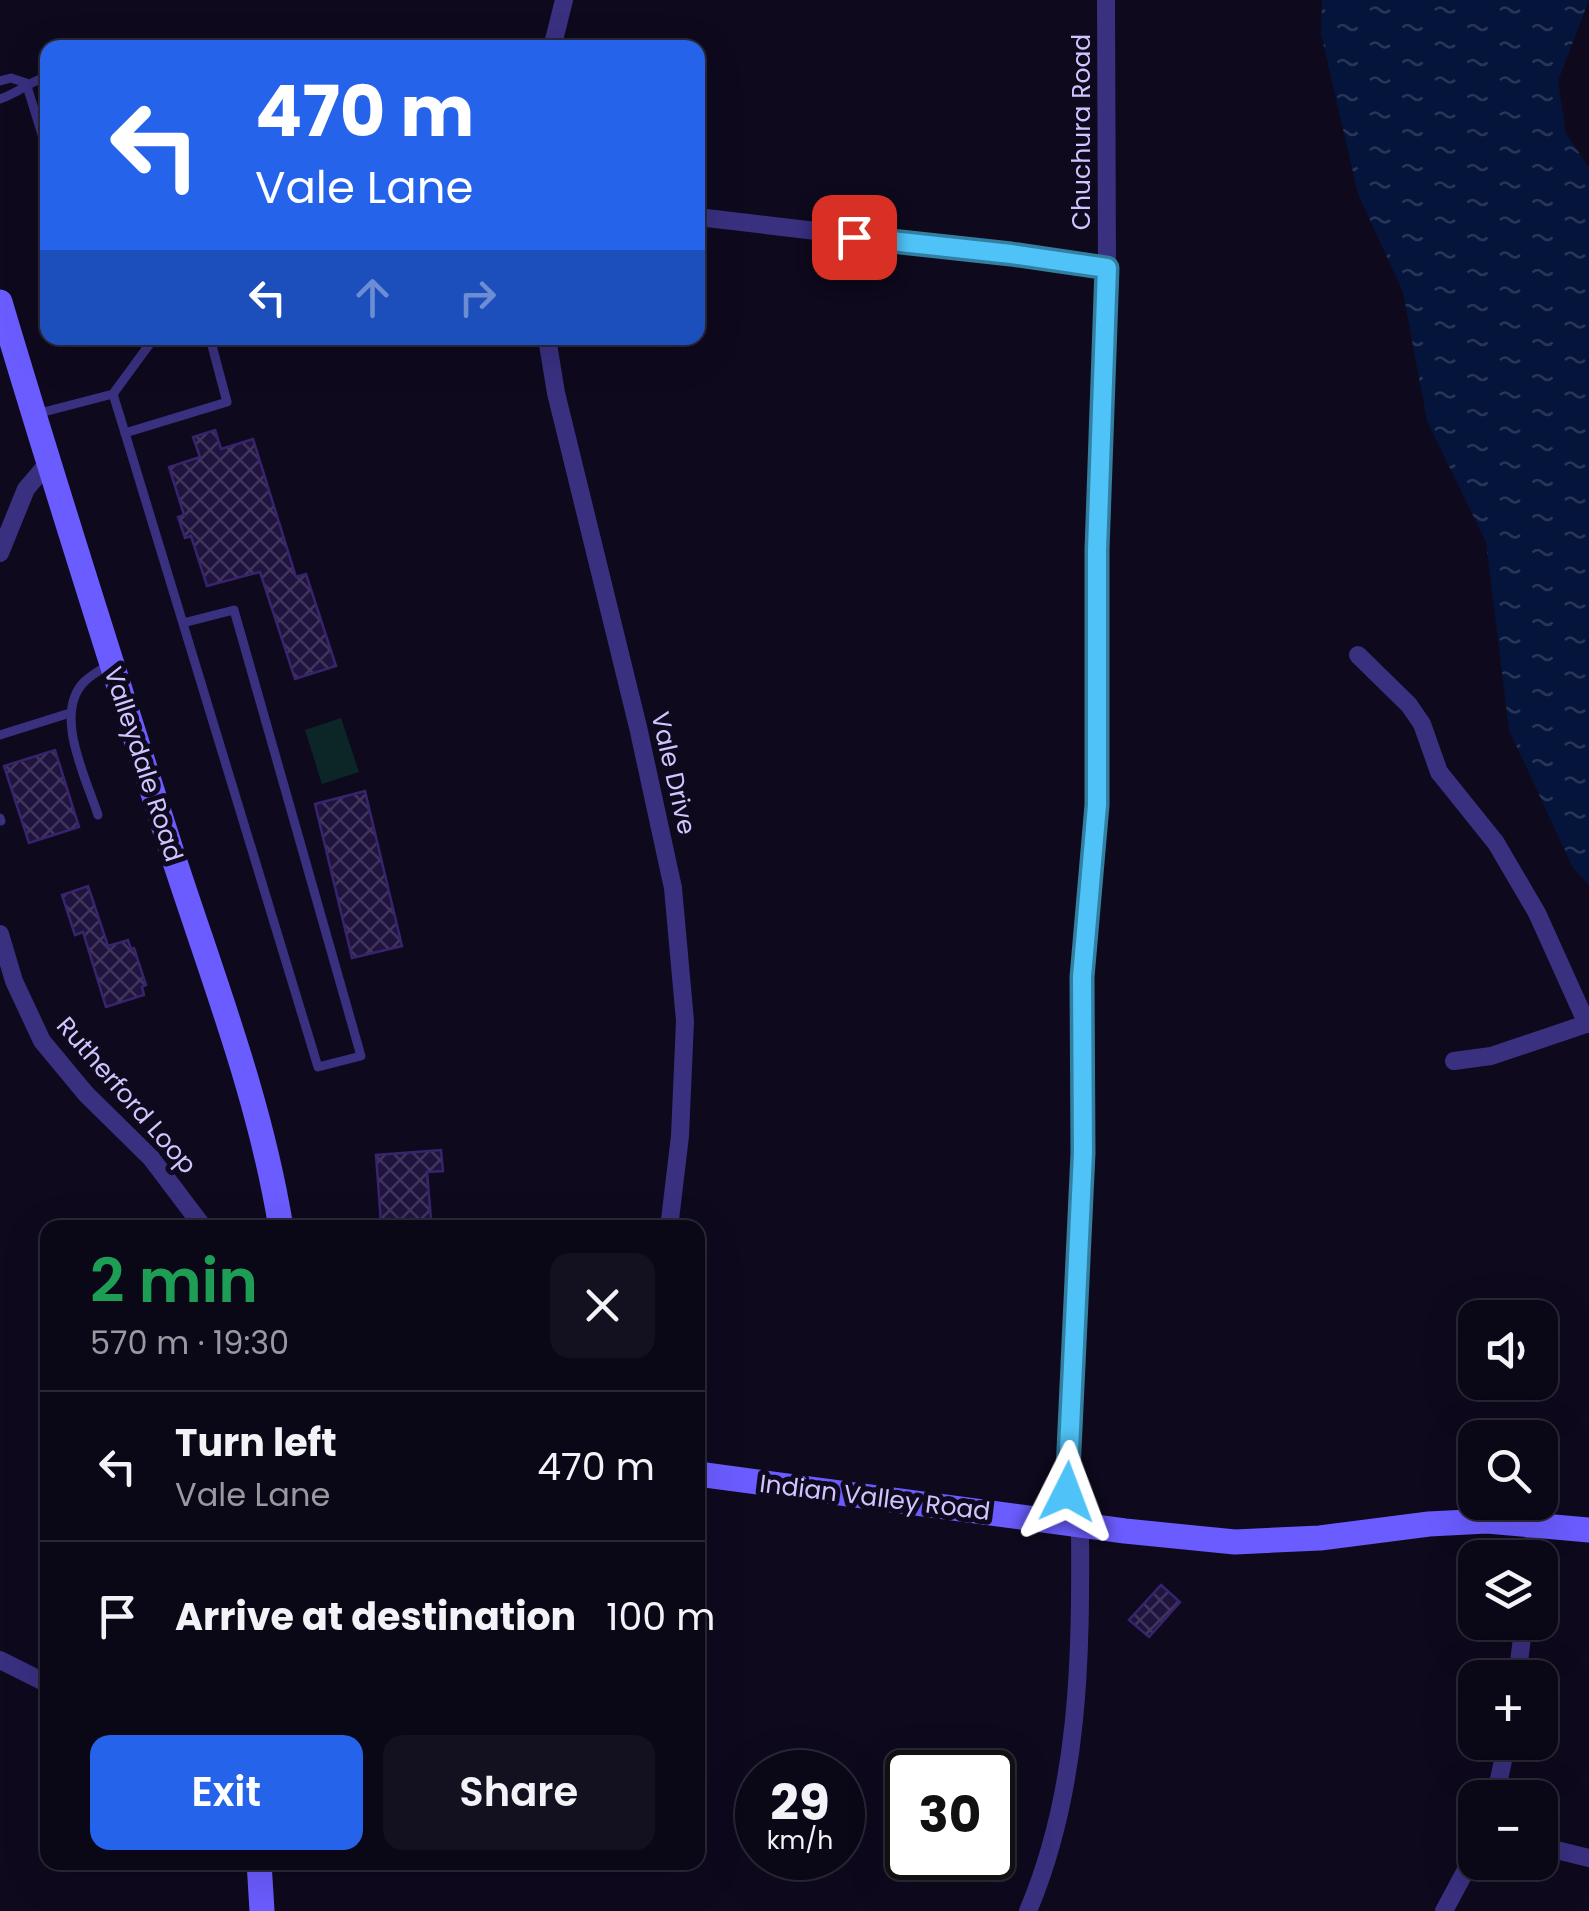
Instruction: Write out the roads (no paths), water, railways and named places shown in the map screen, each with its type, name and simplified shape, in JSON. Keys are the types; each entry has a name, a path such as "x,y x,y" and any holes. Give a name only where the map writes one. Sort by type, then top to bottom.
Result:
{"main road":[{"name":"Valleydale Road","path":"0,302 232,1034 266,1152 279,1220"},
{"name":"Indian Valley Road","path":"705,1475 1073,1524 1262,1542 1487,1520 1589,1530"},
{"path":"259,1870 262,1911"}],"street":[{"path":"554,40 564,0"},
{"name":"Chuchura Road","path":"1028,1911 1056,1823 1071,1754 1080,1666 1073,1524 1083,1153 1082,977 1097,805 1097,550 1107,268 1106,0"},
{"path":"705,219 1107,268"},
{"name":"Vale Drive","path":"548,345 673,888 685,1021 682,1118 670,1220"},
{"path":"0,553 26,489 49,462"},
{"path":"1358,655 1396,690 1422,724 1439,772 1484,825 1537,913 1588,1023 1491,1056 1454,1061"},
{"name":"Rutherford Loop","path":"0,934 14,981 42,1040 86,1094 151,1158 198,1220"},
{"path":"1534,1540 1535,1523"},
{"path":"0,1660 40,1680"},
{"path":"1558,1850 1589,1858"},
{"path":"1444,1911 1461,1880"}],"lane":[{"path":"0,81 11,78 26,83"},
{"path":"0,99 40,79"},
{"path":"26,83 40,128"},
{"path":"34,415 113,394 149,345"},
{"path":"124,433 227,402 212,345"},
{"path":"113,394 124,433 318,1066 361,1056 234,610 183,624"},
{"path":"98,815 68,720 72,698 85,680 112,662"},
{"path":"0,736 70,712"}],"water":[{"path":"1322,0 1589,0 1558,81 1566,134 1589,167 1589,885 1573,868 1509,730 1486,542 1427,421 1403,292 1358,194 1321,34"}]}
